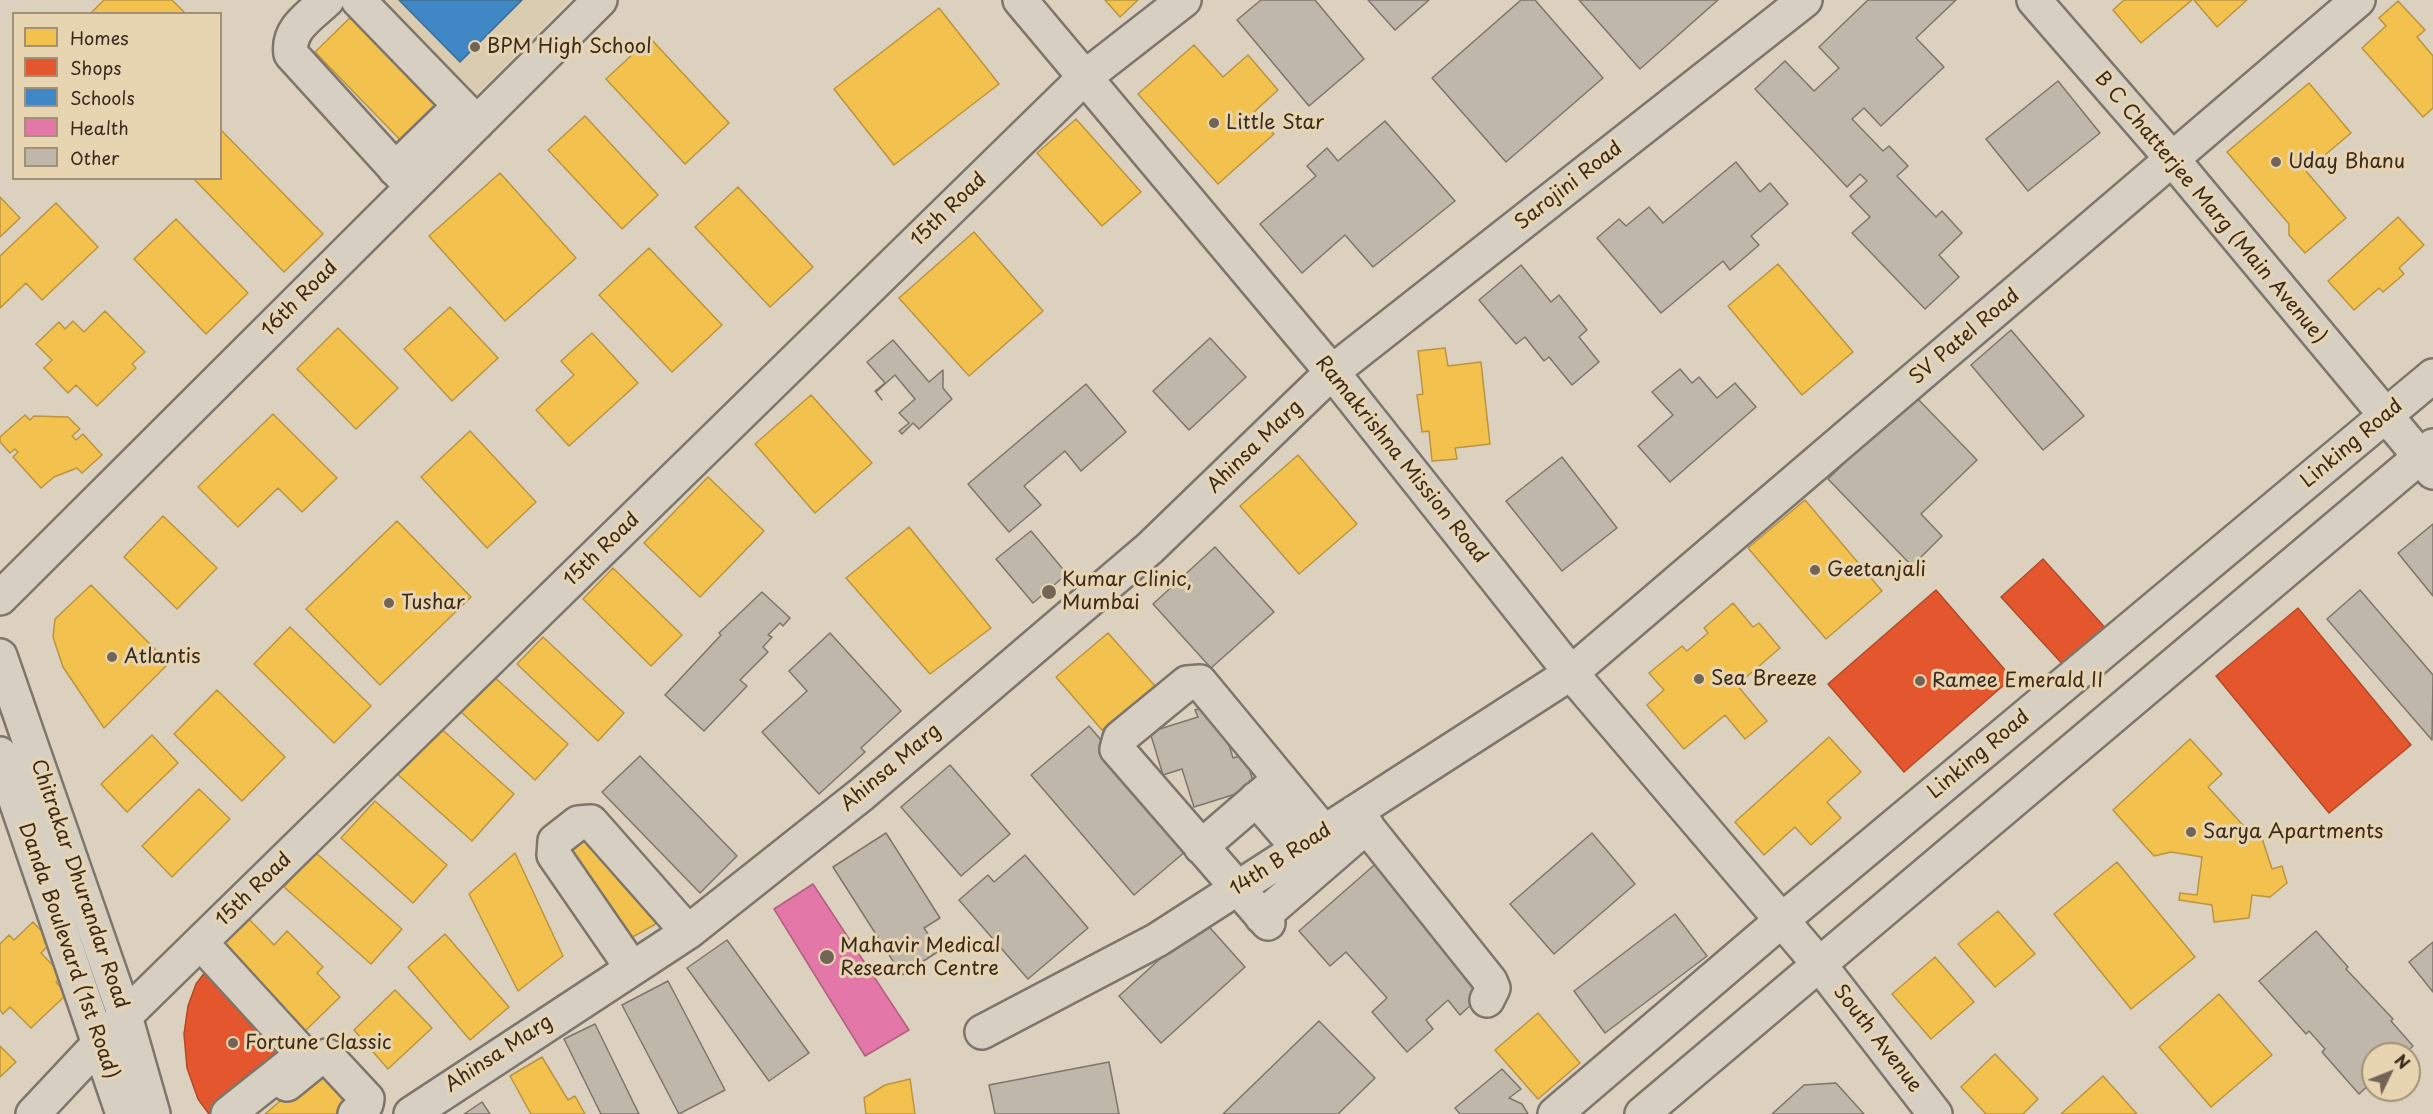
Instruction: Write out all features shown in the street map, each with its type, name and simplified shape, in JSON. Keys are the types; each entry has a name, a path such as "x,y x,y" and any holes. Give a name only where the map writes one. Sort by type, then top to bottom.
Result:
{"street":[{"path":"327,0 294,32 289,41 291,54 403,178"},
{"path":"358,0 469,114"},
{"name":"16th Road","path":"0,598 403,178 469,114 600,0"},
{"name":"Ramakrishna Mission Road","path":"1020,0 1332,372 1570,673 1782,920"},
{"name":"15th Road","path":"33,1114 125,1016 1084,78 1184,0"},
{"name":"Sarojini Road","path":"1332,372 1805,0"},
{"name":"B C Chatterjee Marg (Main Avenue)","path":"2034,0 2173,160 2385,416 2429,458"},
{"name":"SV Patel Road","path":"1570,673 2358,0"},
{"name":"Ahinsa Marg","path":"411,1114 684,927 862,794 1150,548 1332,372"},
{"name":"Linking Road","path":"1555,1114 1782,920 2433,376"},
{"path":"1644,1113 1819,964 2429,458"},
{"name":"Chitrakar Dhurandar Road","path":"0,656 125,1016 153,1114"},
{"name":"14th B Road","path":"982,1032 1157,940 1312,841 1361,819 1570,673"},
{"path":"1312,841 1268,789 1200,682 1187,683 1123,735 1117,744 1117,749 1265,920 1361,819 1490,981 1494,988 1487,1000"},
{"name":"Danda Boulevard (1st Road)","path":"0,754 123,1114"},
{"path":"1201,847 1268,789"},
{"path":"629,963 554,855 555,841 578,823 591,822 684,927"},
{"name":"South Avenue","path":"1782,920 1819,964 1935,1114"},
{"path":"201,943 298,1049 296,1060 228,1114"},
{"path":"250,1114 323,1056 334,1060 368,1099 355,1114"}],"shaded area":[{"name":"BPM High School","path":"379,0 569,0 476,95"}],"building: Homes":[{"path":"104,0 172,0 184,12 92,12"},
{"path":"1105,0 1138,0 1120,17"},
{"path":"2124,0 2192,0 2141,43 2113,10"},
{"path":"2194,0 2247,0 2217,27"},
{"path":"2398,1 2425,30 2417,37 2433,56 2433,108 2423,117 2362,48 2386,26 2379,18"},
{"path":"939,8 999,84 894,165 834,89"},
{"path":"358,10 454,109 411,151 315,52"},
{"path":"650,38 729,123 685,164 606,79"},
{"name":"Little Star","path":"1194,45 1223,77 1248,55 1278,90 1254,112 1274,134 1218,184 1138,94"},
{"name":"Uday Bhanu","path":"2309,83 2351,133 2306,171 2346,218 2305,253 2289,235 2289,224 2227,152"},
{"path":"585,116 658,195 622,229 548,150"},
{"path":"1076,119 1141,192 1102,226 1037,153"},
{"path":"222,131 323,234 284,272 195,180 222,180"},
{"path":"500,173 576,258 505,321 429,236"},
{"path":"738,187 813,267 770,307 695,227"},
{"path":"0,197 20,218 0,237"},
{"path":"56,203 98,247 42,300 26,283 0,308 0,256"},
{"path":"2398,217 2424,245 2399,268 2404,274 2383,292 2379,288 2354,310 2328,281"},
{"path":"176,219 248,293 206,334 134,259"},
{"path":"974,232 1043,311 969,376 899,298"},
{"path":"649,248 722,325 672,372 599,295"},
{"path":"1778,264 1853,352 1802,395 1728,306"},
{"path":"450,307 498,358 452,401 404,349"},
{"path":"105,311 145,352 132,364 136,368 97,406 76,385 68,393 44,368 52,360 36,344 59,322 65,329 73,321 84,332"},
{"path":"338,328 398,388 356,429 297,369"},
{"path":"592,333 638,383 569,446 536,410 574,375 561,361"},
{"path":"1445,348 1448,366 1481,362 1490,444 1455,448 1457,459 1432,461 1429,431 1422,432 1417,395 1423,394 1418,351"},
{"path":"811,395 872,463 815,513 755,444"},
{"path":"273,414 337,478 302,512 278,488 238,527 198,487"},
{"path":"25,415 30,420 34,416 68,417 80,429 72,436 76,440 83,434 102,455 82,473 77,468 54,477 41,488 13,457 18,452 15,449 10,453 0,442 0,437"},
{"path":"470,431 536,502 487,548 421,477"},
{"path":"1298,455 1357,524 1299,574 1240,506"},
{"path":"708,477 764,531 700,597 644,543"},
{"name":"Geetanjali","path":"1805,500 1882,591 1826,639 1748,548"},
{"path":"163,516 217,568 177,609 124,557"},
{"name":"Tushar","path":"397,521 471,597 380,685 306,609"},
{"path":"909,527 991,628 930,674 846,578"},
{"path":"613,568 682,635 651,666 583,599"},
{"name":"Atlantis","path":"91,585 169,663 104,728 63,667 53,637 55,619"},
{"name":"Sea Breeze","path":"1733,603 1753,627 1759,623 1780,648 1737,685 1767,721 1745,739 1725,715 1684,749 1647,705 1664,690 1649,673 1682,646 1687,651 1708,633 1704,628"},
{"path":"290,627 371,706 334,743 254,664"},
{"path":"1108,633 1155,686 1102,730 1056,677"},
{"path":"543,637 624,713 598,741 517,664"},
{"path":"492,675 568,744 535,780 460,711"},
{"path":"217,690 285,757 242,801 174,734"},
{"path":"437,725 514,794 472,841 395,772"},
{"path":"152,735 178,763 127,812 101,784"},
{"path":"1829,737 1861,772 1827,802 1841,818 1811,845 1795,827 1764,855 1735,822"},
{"name":"Sarya Apartments","path":"2190,739 2222,774 2208,787 2252,835 2259,829 2272,869 2282,866 2287,883 2270,897 2252,895 2249,918 2214,922 2212,905 2179,900 2180,893 2197,895 2202,857 2171,852 2154,856 2113,810"},
{"path":"199,789 230,819 172,877 142,846"},
{"path":"375,801 447,865 413,903 341,838"},
{"path":"580,825 670,916 620,944 560,841"},
{"path":"315,852 402,929 371,964 284,887"},
{"path":"515,853 563,956 518,991 469,894"},
{"path":"2117,862 2195,957 2131,1009 2054,914"},
{"path":"1998,911 2035,954 1995,987 1958,944"},
{"path":"247,917 274,945 287,931 323,967 317,973 340,997 305,1031 219,945"},
{"path":"33,922 52,942 41,953 63,976 56,982 67,994 31,1028 10,1007 3,1014 0,1010 0,944 9,935 14,940"},
{"path":"445,934 509,1007 470,1040 408,967"},
{"path":"1935,957 1974,1002 1931,1039 1892,994"},
{"path":"395,990 432,1028 388,1069 354,1030"},
{"path":"2219,994 2272,1055 2211,1107 2159,1047"},
{"path":"1538,1013 1580,1063 1538,1099 1495,1050"},
{"path":"0,1046 16,1062 0,1077"},
{"path":"1995,1054 2038,1099 2023,1114 1986,1114 1961,1087"},
{"path":"542,1057 568,1100 575,1096 585,1114 531,1114 510,1076"},
{"path":"322,1065 357,1105 347,1114 265,1114"},
{"path":"2103,1076 2137,1114 2061,1114"},
{"path":"910,1079 915,1114 866,1114 864,1098 885,1085"}],"building: Shops":[{"path":"2043,559 2109,632 2067,669 2001,597"},
{"name":"Ramee Emerald II","path":"1936,590 2012,678 1904,772 1828,684"},
{"path":"2298,608 2411,745 2329,813 2216,676"},
{"name":"Fortune Classic","path":"209,967 290,1052 219,1114 209,1114 198,1099 187,1068 184,1034 188,1006 196,984"}],"building: Schools":[{"path":"399,0 522,0 460,62"}],"building: Health":[{"path":"813,884 909,1030 865,1056 774,909"}],"building: Other":[{"path":"1261,0 1315,0 1364,59 1309,106 1237,20"},
{"path":"1368,0 1429,0 1395,30"},
{"path":"1521,0 1535,0 1603,78 1506,162 1432,78"},
{"path":"1579,0 1718,0 1640,69"},
{"path":"1868,0 1956,0 1916,38 1944,67 1881,126 1864,108 1852,119 1883,151 1889,146 1908,166 1897,176 1936,217 1942,211 1962,233 1939,255 1959,277 1925,309 1852,233 1870,217 1850,196 1867,181 1860,174 1847,187 1755,89 1785,61 1814,91 1839,68 1819,47"},
{"path":"2058,81 2100,133 2028,191 1986,139"},
{"path":"1385,121 1455,201 1373,267 1345,235 1302,273 1260,224 1316,176 1307,166 1327,148 1338,161"},
{"path":"1736,162 1760,192 1770,183 1788,204 1751,236 1759,245 1730,270 1723,261 1661,313 1597,238 1619,219 1626,226 1649,207 1663,223"},
{"path":"1521,265 1551,302 1559,295 1587,330 1579,337 1599,362 1572,385 1549,357 1544,361 1525,337 1516,344 1479,300"},
{"path":"2011,330 2084,416 2043,450 1971,365"},
{"path":"1210,338 1246,377 1189,430 1153,391"},
{"path":"893,340 929,382 943,370 943,388 952,399 919,429 913,423 902,434 899,431 909,423 899,413 915,399 895,375 876,392 882,400 875,391 885,383 867,362"},
{"path":"1680,369 1692,383 1699,377 1717,398 1735,383 1756,407 1670,482 1638,446 1673,415 1652,392"},
{"path":"1086,384 1126,432 1081,471 1065,451 1024,486 1041,505 1009,532 968,484"},
{"path":"1914,395 1977,460 1921,514 1942,536 1912,566 1828,479"},
{"path":"1562,457 1617,528 1562,571 1506,501"},
{"path":"2433,524 2433,596 2398,553"},
{"path":"1031,531 1067,574 1033,603 996,559"},
{"path":"1215,547 1274,612 1211,668 1153,604"},
{"path":"2360,590 2433,675 2432,740 2327,619"},
{"path":"762,592 790,618 783,626 780,623 768,635 772,637 763,647 768,652 740,680 747,686 704,731 665,695 721,635 719,633"},
{"path":"830,633 901,711 861,748 865,752 819,794 762,732 807,691 789,671"},
{"path":"1216,703 1233,758 1245,754 1255,788 1194,807 1182,769 1163,775 1150,732 1198,717 1195,710"},
{"path":"1089,726 1192,846 1134,895 1031,775"},
{"path":"640,756 737,856 700,893 602,792"},
{"path":"950,765 1010,834 961,876 901,807"},
{"path":"886,833 940,918 924,928 939,951 902,975 833,867"},
{"path":"1592,833 1635,884 1554,954 1510,904"},
{"path":"1025,855 1088,928 1028,979 959,900 988,875 994,882"},
{"path":"1380,860 1486,991 1460,1015 1448,1000 1426,1020 1433,1029 1407,1052 1372,1012 1387,998 1346,952 1330,966 1299,931"},
{"path":"1675,914 1707,956 1605,1033 1574,991"},
{"path":"1203,920 1245,967 1161,1043 1119,996"},
{"path":"2316,931 2348,967 2346,969 2393,1019 2391,1021 2409,1042 2361,1042 2361,1092 2359,1094 2322,1052 2325,1049 2309,1031 2306,1034 2259,981"},
{"path":"727,940 809,1053 769,1081 687,968"},
{"path":"2433,942 2433,992 2409,962"},
{"path":"668,981 725,1090 679,1114 622,1005"},
{"path":"1319,1021 1375,1078 1338,1114 1223,1114"},
{"path":"595,1024 639,1114 601,1114 564,1039"},
{"path":"1109,1062 1119,1114 995,1114 989,1085"},
{"path":"1502,1069 1521,1089 1509,1098 1522,1104 1528,1114 1460,1114 1455,1108"},
{"path":"1836,1083 1864,1114 1772,1114 1804,1085"},
{"path":"482,1102 490,1114 464,1114"}],"place":[{"name":"BPM High School","path":"475,47"},
{"name":"Little Star","path":"1214,123"},
{"name":"Uday Bhanu","path":"2276,162"},
{"name":"Geetanjali","path":"1815,570"},
{"name":"Kumar Clinic, Mumbai","path":"1049,592"},
{"name":"Tushar","path":"389,603"},
{"name":"Atlantis","path":"112,657"},
{"name":"Sea Breeze","path":"1699,679"},
{"name":"Ramee Emerald II","path":"1920,681"},
{"name":"Sarya Apartments","path":"2191,832"},
{"name":"Mahavir Medical Research Centre","path":"827,957"},
{"name":"Fortune Classic","path":"233,1043"}]}
